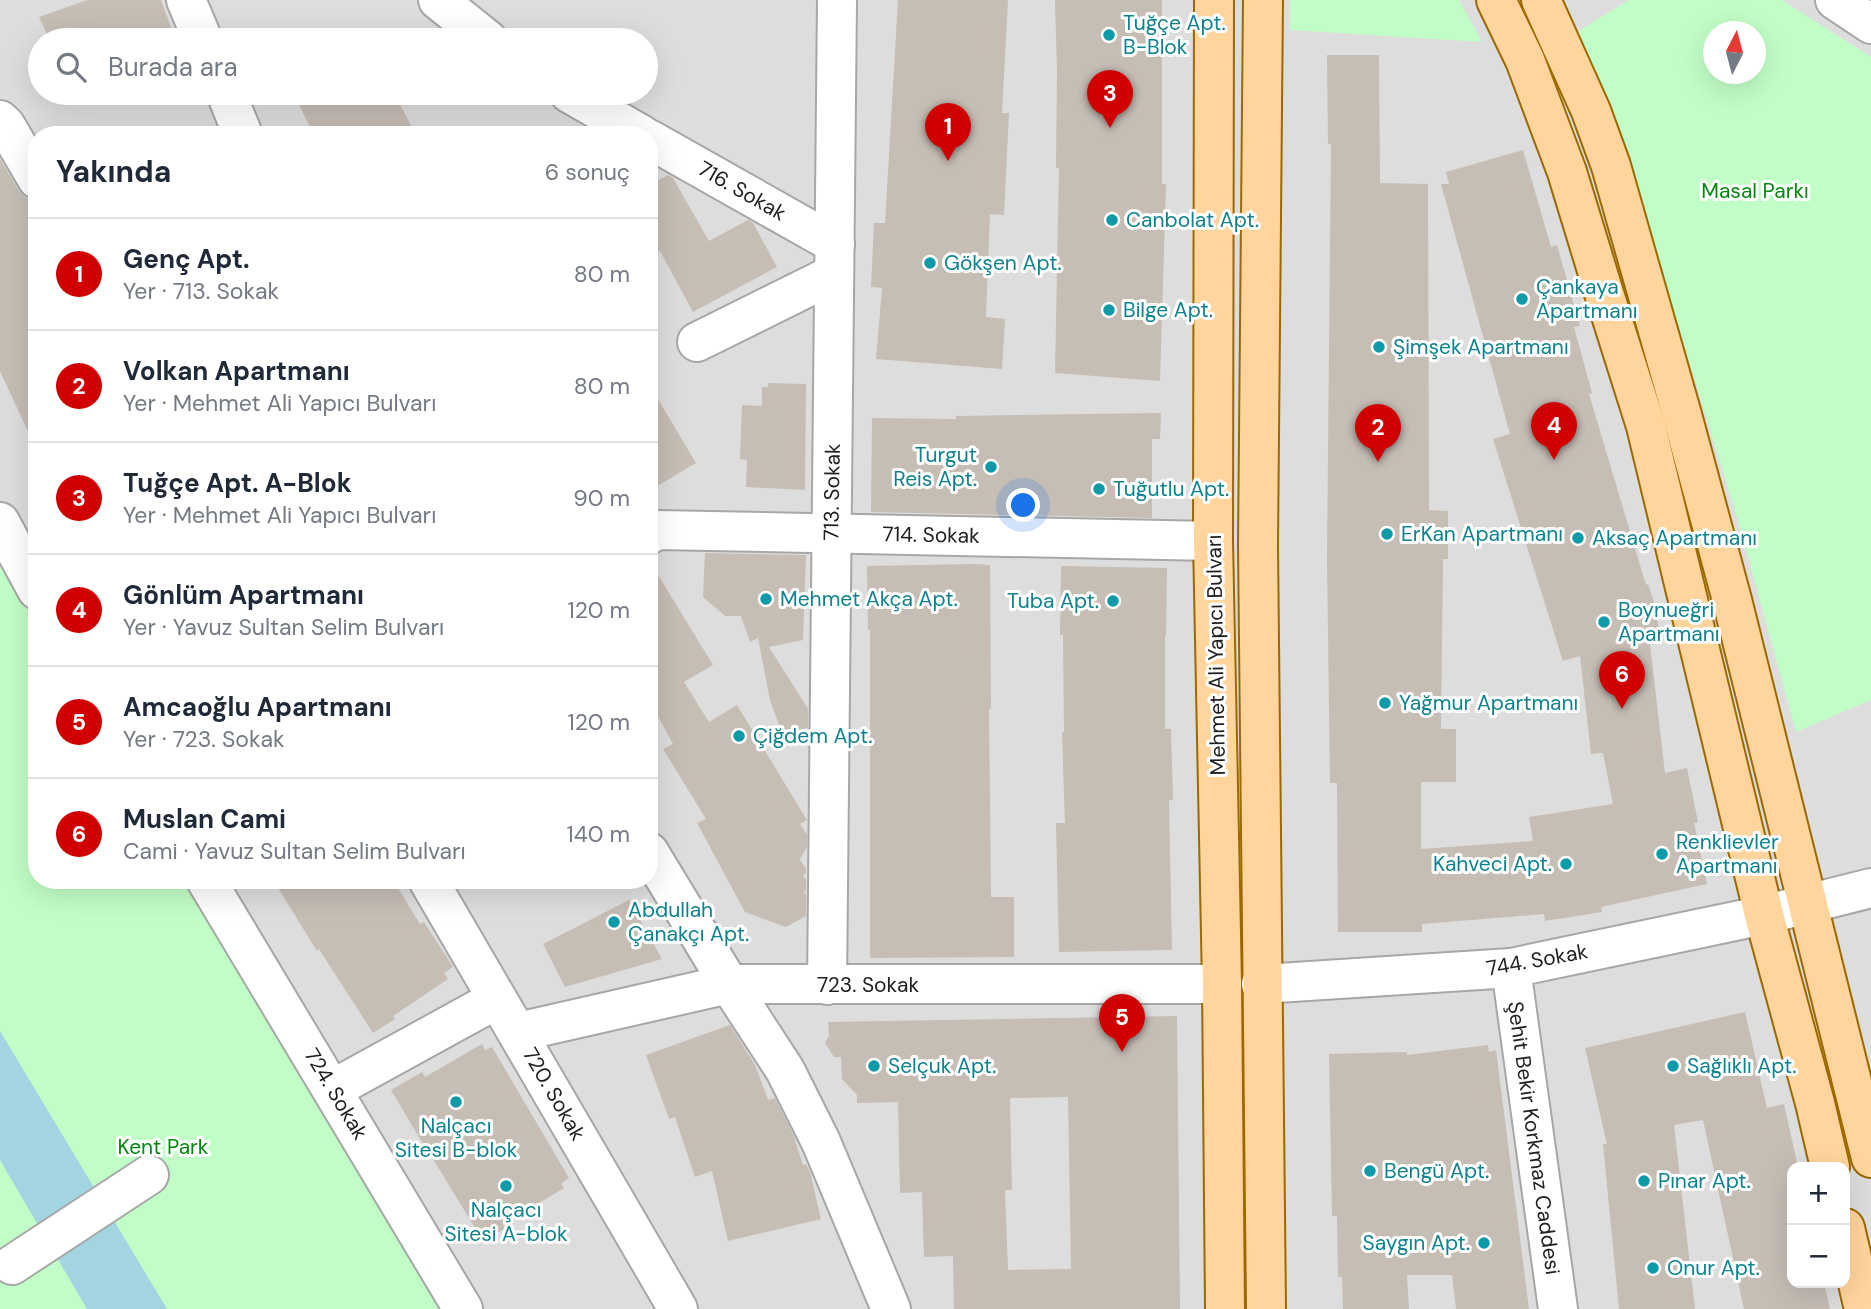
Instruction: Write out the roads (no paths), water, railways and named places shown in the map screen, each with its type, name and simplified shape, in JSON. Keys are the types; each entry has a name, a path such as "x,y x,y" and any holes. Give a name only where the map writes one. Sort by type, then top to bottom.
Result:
{"main road":[{"name":"Mehmet Ali Yapıcı Bulvarı","path":"1214,0 1213,541 1223,984 1225,1309"},
{"name":"Mehmet Ali Yapıcı Bulvarı","path":"1263,0 1258,545 1266,1309"},
{"path":"1496,0 1525,61 1567,172 1646,426 1763,915 1829,1162"},
{"path":"1541,0 1591,111 1611,166 1729,587 1871,1158"},
{"path":"1850,1249 1864,1309"}],"street":[{"path":"186,0 198,28"},
{"path":"438,0 473,28"},
{"name":"713. Sokak","path":"827,985 837,0"},
{"path":"1835,0 1871,24"},
{"path":"231,105 239,126"},
{"path":"590,105 626,126"},
{"path":"0,120 28,164"},
{"name":"716. Sokak","path":"658,145 835,259"},
{"path":"697,342 835,259"},
{"path":"0,522 28,573"},
{"name":"714. Sokak","path":"658,530 1213,541"},
{"path":"658,867 785,1070 821,1142 891,1309"},
{"name":"744. Sokak","path":"1261,984 1511,968 1763,915 1871,888"},
{"name":"724. Sokak","path":"211,889 463,1309"},
{"name":"720. Sokak","path":"433,889 678,1309"},
{"name":"Şehit Bekir Korkmaz Caddesi","path":"1511,968 1558,1309"},
{"name":"723. Sokak","path":"518,1032 729,984 1223,984"},
{"path":"333,1089 497,999"},
{"path":"12,1265 149,1175"}],"water":[{"path":"0,1031 167,1309 87,1309 0,1160"}],"place":[{"name":"Tuğçe Apt. B-Blok","path":"1109,35"},
{"name":"Tuğçe Apt. A-Blok","path":"1110,128"},
{"name":"Genç Apt.","path":"948,161"},
{"name":"Canbolat Apt.","path":"1112,220"},
{"name":"Gökşen Apt.","path":"930,263"},
{"name":"Çankaya Apartmanı","path":"1522,299"},
{"name":"Bilge Apt.","path":"1109,310"},
{"name":"Şimşek Apartmanı","path":"1379,347"},
{"name":"Gönlüm Apartmanı","path":"1554,460"},
{"name":"Volkan Apartmanı","path":"1378,462"},
{"name":"Turgut Reis Apt.","path":"991,467"},
{"name":"Tuğutlu Apt.","path":"1099,489"},
{"name":"ErKan Apartmanı","path":"1387,534"},
{"name":"Aksaç Apartmanı","path":"1578,538"},
{"name":"Mehmet Akça Apt.","path":"766,599"},
{"name":"Tuba Apt.","path":"1113,601"},
{"name":"Boynueğri Apartmanı","path":"1604,622"},
{"name":"Yağmur Apartmanı","path":"1385,703"},
{"name":"Muslan Cami","path":"1622,709"},
{"name":"Çiğdem Apt.","path":"739,736"},
{"name":"Renklievler Apartmanı","path":"1662,854"},
{"name":"Kahveci Apt.","path":"1566,864"},
{"name":"Abdullah Çanakçı Apt.","path":"614,922"},
{"name":"Amcaoğlu Apartmanı","path":"1122,1052"},
{"name":"Selçuk Apt.","path":"874,1066"},
{"name":"Sağlıklı Apt.","path":"1673,1066"},
{"name":"Nalçacı Sitesi B-blok","path":"456,1102"},
{"name":"Bengü Apt.","path":"1370,1171"},
{"name":"Pınar Apt.","path":"1644,1181"},
{"name":"Nalçacı Sitesi A-blok","path":"506,1186"},
{"name":"Saygın Apt.","path":"1484,1243"},
{"name":"Onur Apt.","path":"1653,1268"}],"park label":[{"name":"Masal Parkı","path":"1755,191"},
{"name":"Kent Park","path":"163,1147"}]}
